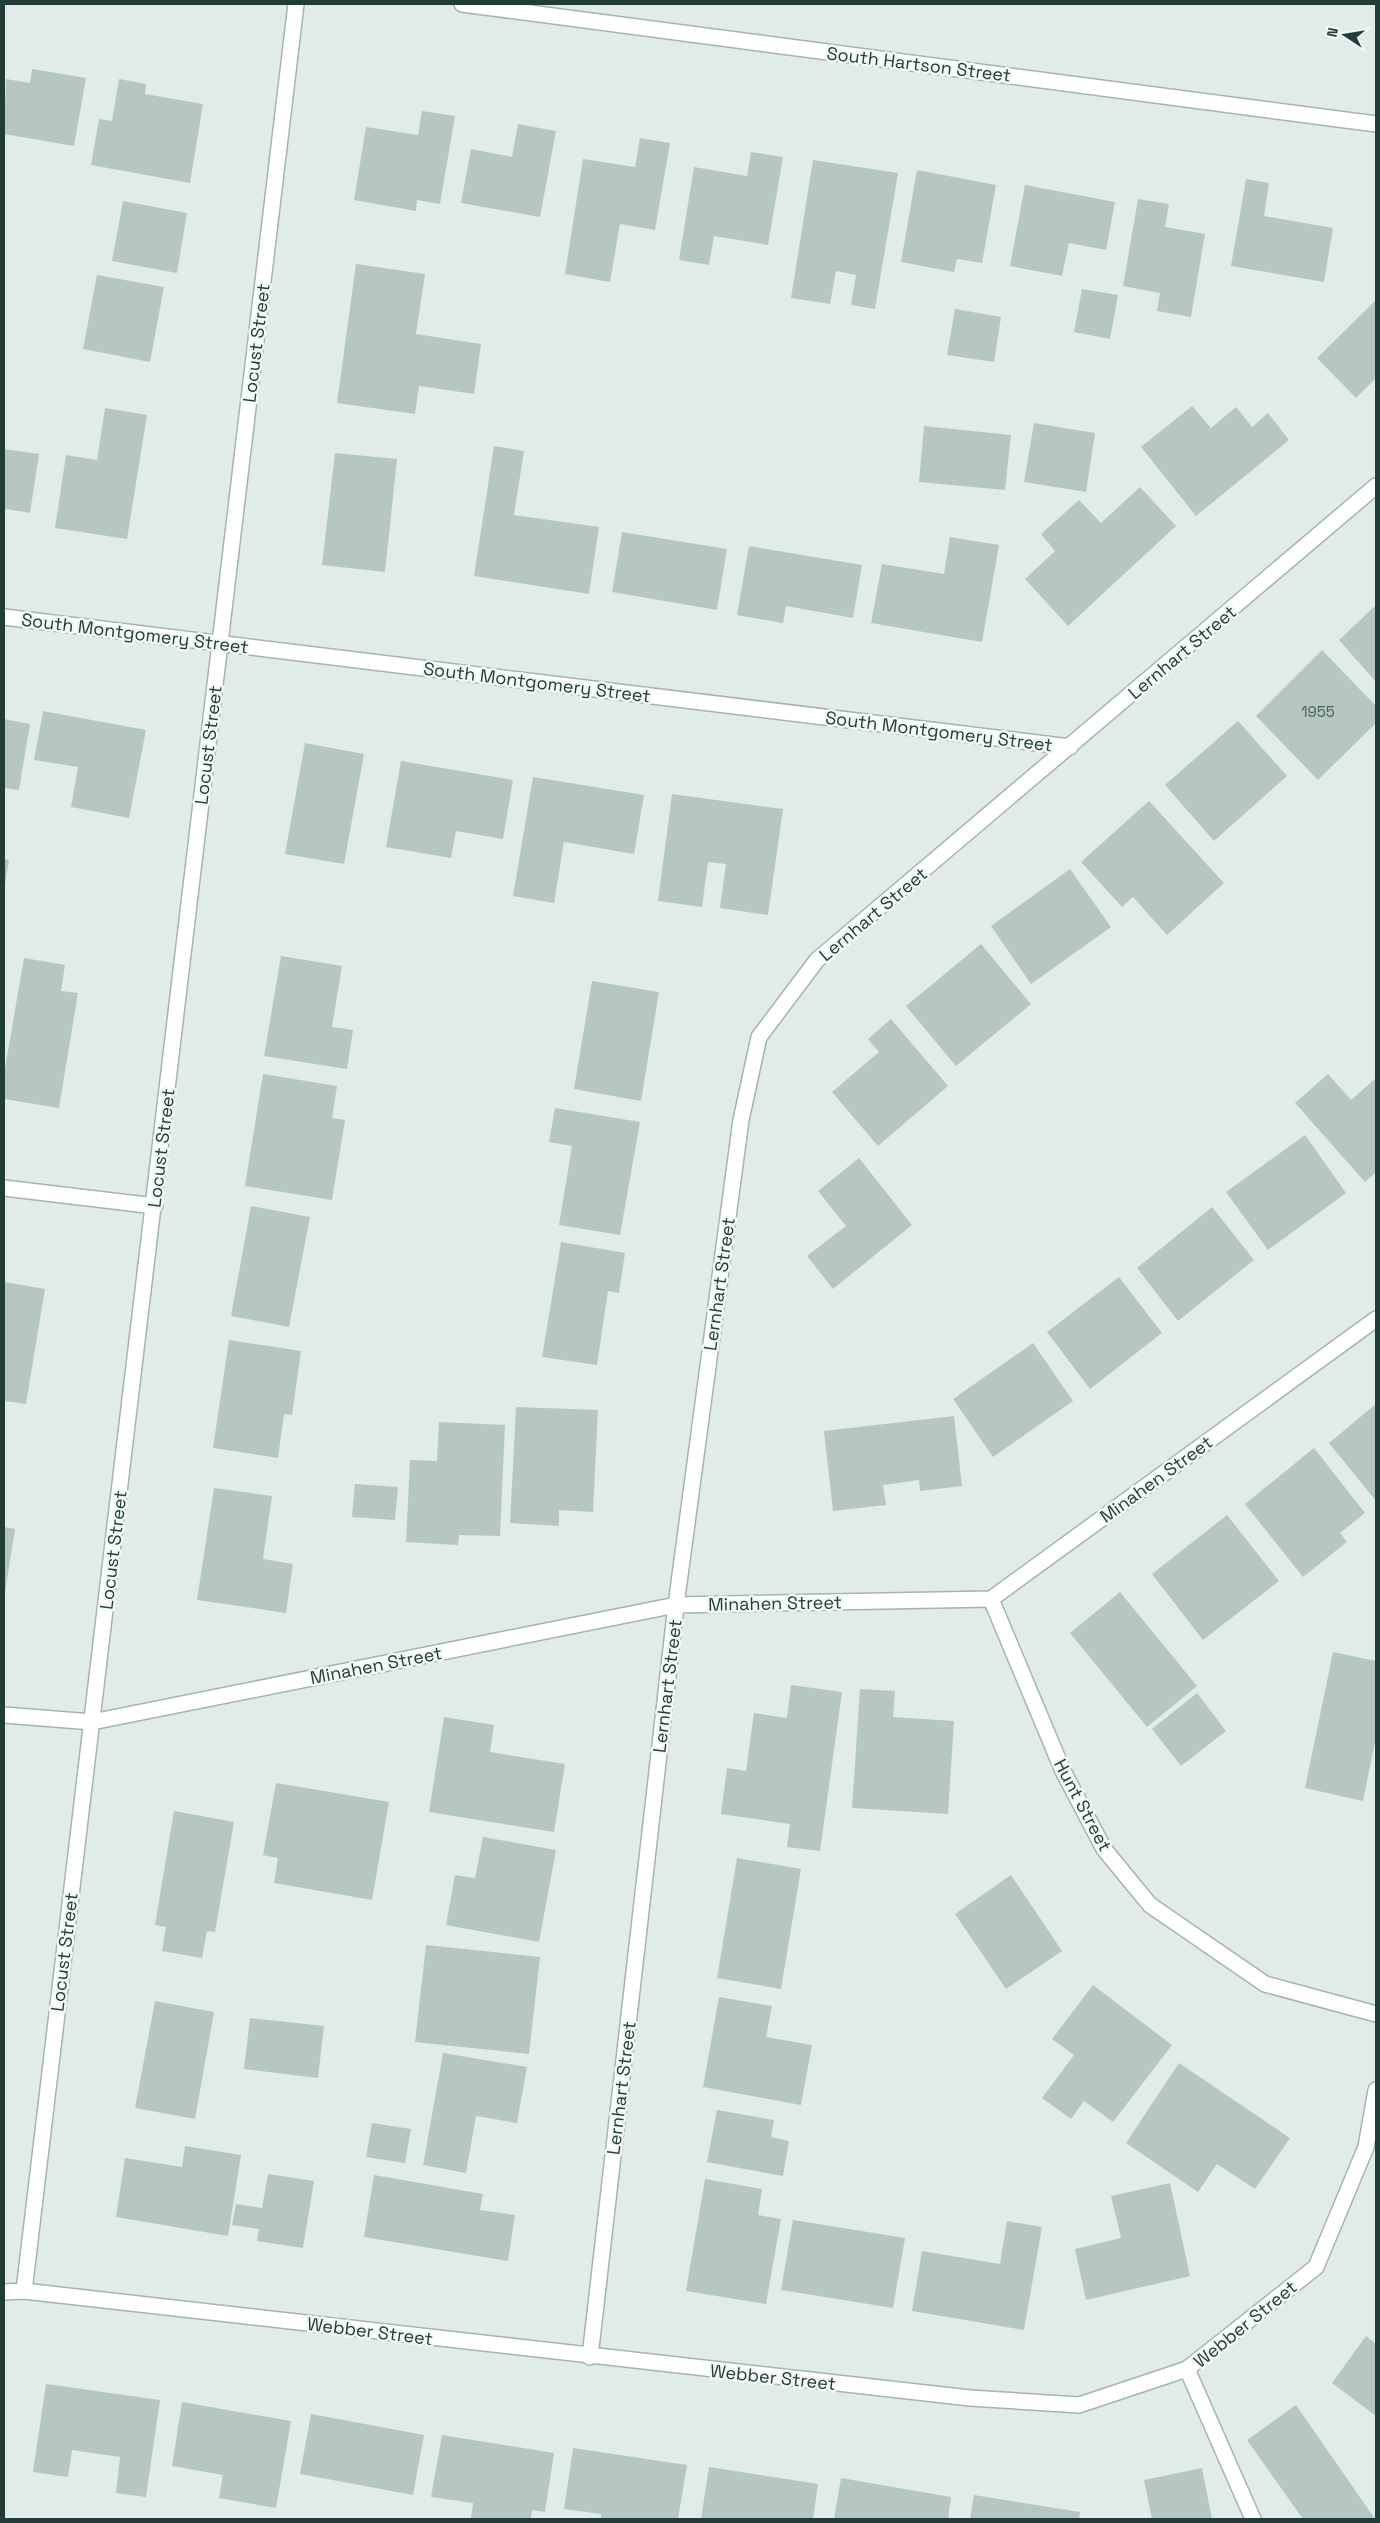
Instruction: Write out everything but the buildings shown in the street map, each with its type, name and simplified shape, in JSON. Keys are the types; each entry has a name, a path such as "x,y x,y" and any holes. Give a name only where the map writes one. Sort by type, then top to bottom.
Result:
{"street":[{"name":"Locust Street","path":"24,2291 155,1206 296,4"},
{"name":"South Hartson Street","path":"462,4 1376,124"},
{"name":"Lernhart Street","path":"590,2356 676,1605 741,1120 758,1037 817,960 1376,486"},
{"name":"South Montgomery Street","path":"4,617 1070,747"},
{"path":"4,1188 155,1206"},
{"name":"Minahen Street","path":"4,1715 92,1722 676,1605 991,1599 1376,1319"},
{"name":"Hunt Street","path":"991,1599 1062,1770 1104,1849 1150,1905 1265,1984 1376,2014"},
{"name":"Webber Street","path":"4,2292 24,2291 970,2398 1079,2406 1187,2369 1316,2267 1366,2147 1376,2090"},
{"path":"1187,2369 1253,2519"}]}
